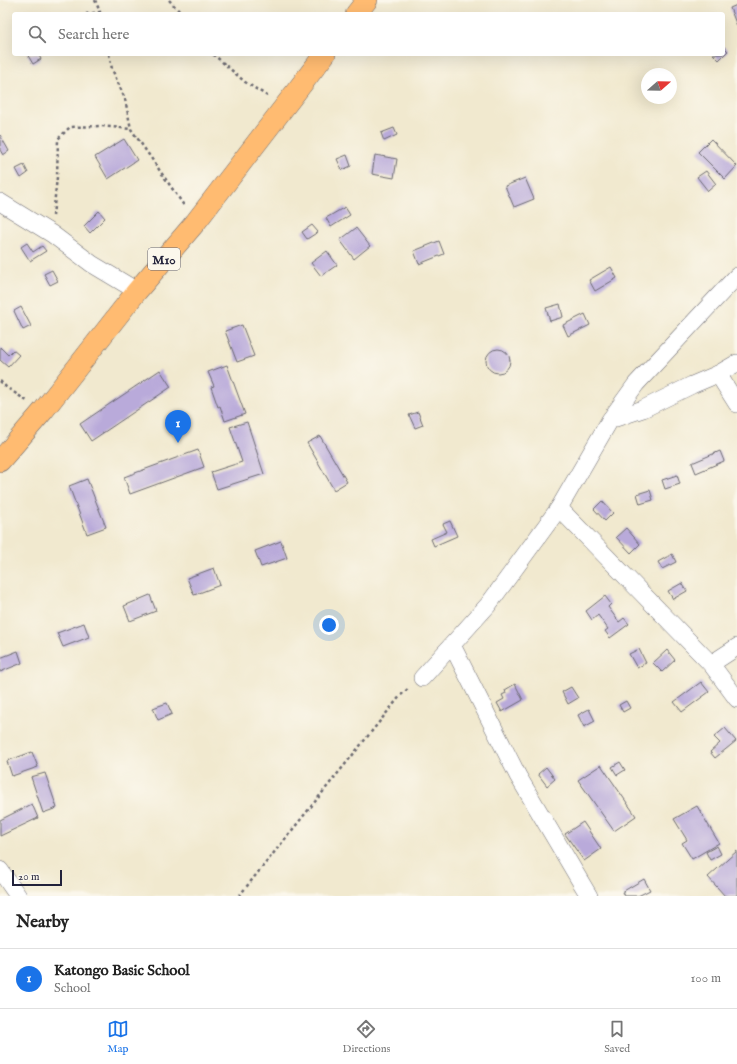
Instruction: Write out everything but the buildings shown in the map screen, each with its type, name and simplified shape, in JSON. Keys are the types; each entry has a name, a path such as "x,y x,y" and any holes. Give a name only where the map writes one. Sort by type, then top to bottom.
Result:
{"main road":[{"path":"358,12 367,0"},
{"name":"M10","path":"0,461 43,411 137,291 195,223 323,56"}],"street":[{"path":"0,202 52,234 92,264 137,291"},
{"path":"422,678 488,605 559,508 610,420 636,384 737,276"},
{"path":"610,420 643,409 718,374 737,363"},
{"path":"718,374 737,404"},
{"path":"559,508 711,664 737,699"},
{"path":"452,646 518,776 589,896"},
{"path":"711,664 737,647"},
{"path":"0,870 18,896"}],"path":[{"path":"95,0 100,12"},
{"path":"169,0 180,12"},
{"path":"109,56 112,69 125,99 131,129 195,223"},
{"path":"215,56 245,82 285,106"},
{"path":"52,234 57,177 58,139 70,127 101,126 131,129"},
{"path":"0,381 6,387 43,411"},
{"path":"239,896 401,695 422,678"}],"place":[{"name":"Katongo Basic School","path":"178,443"}]}
